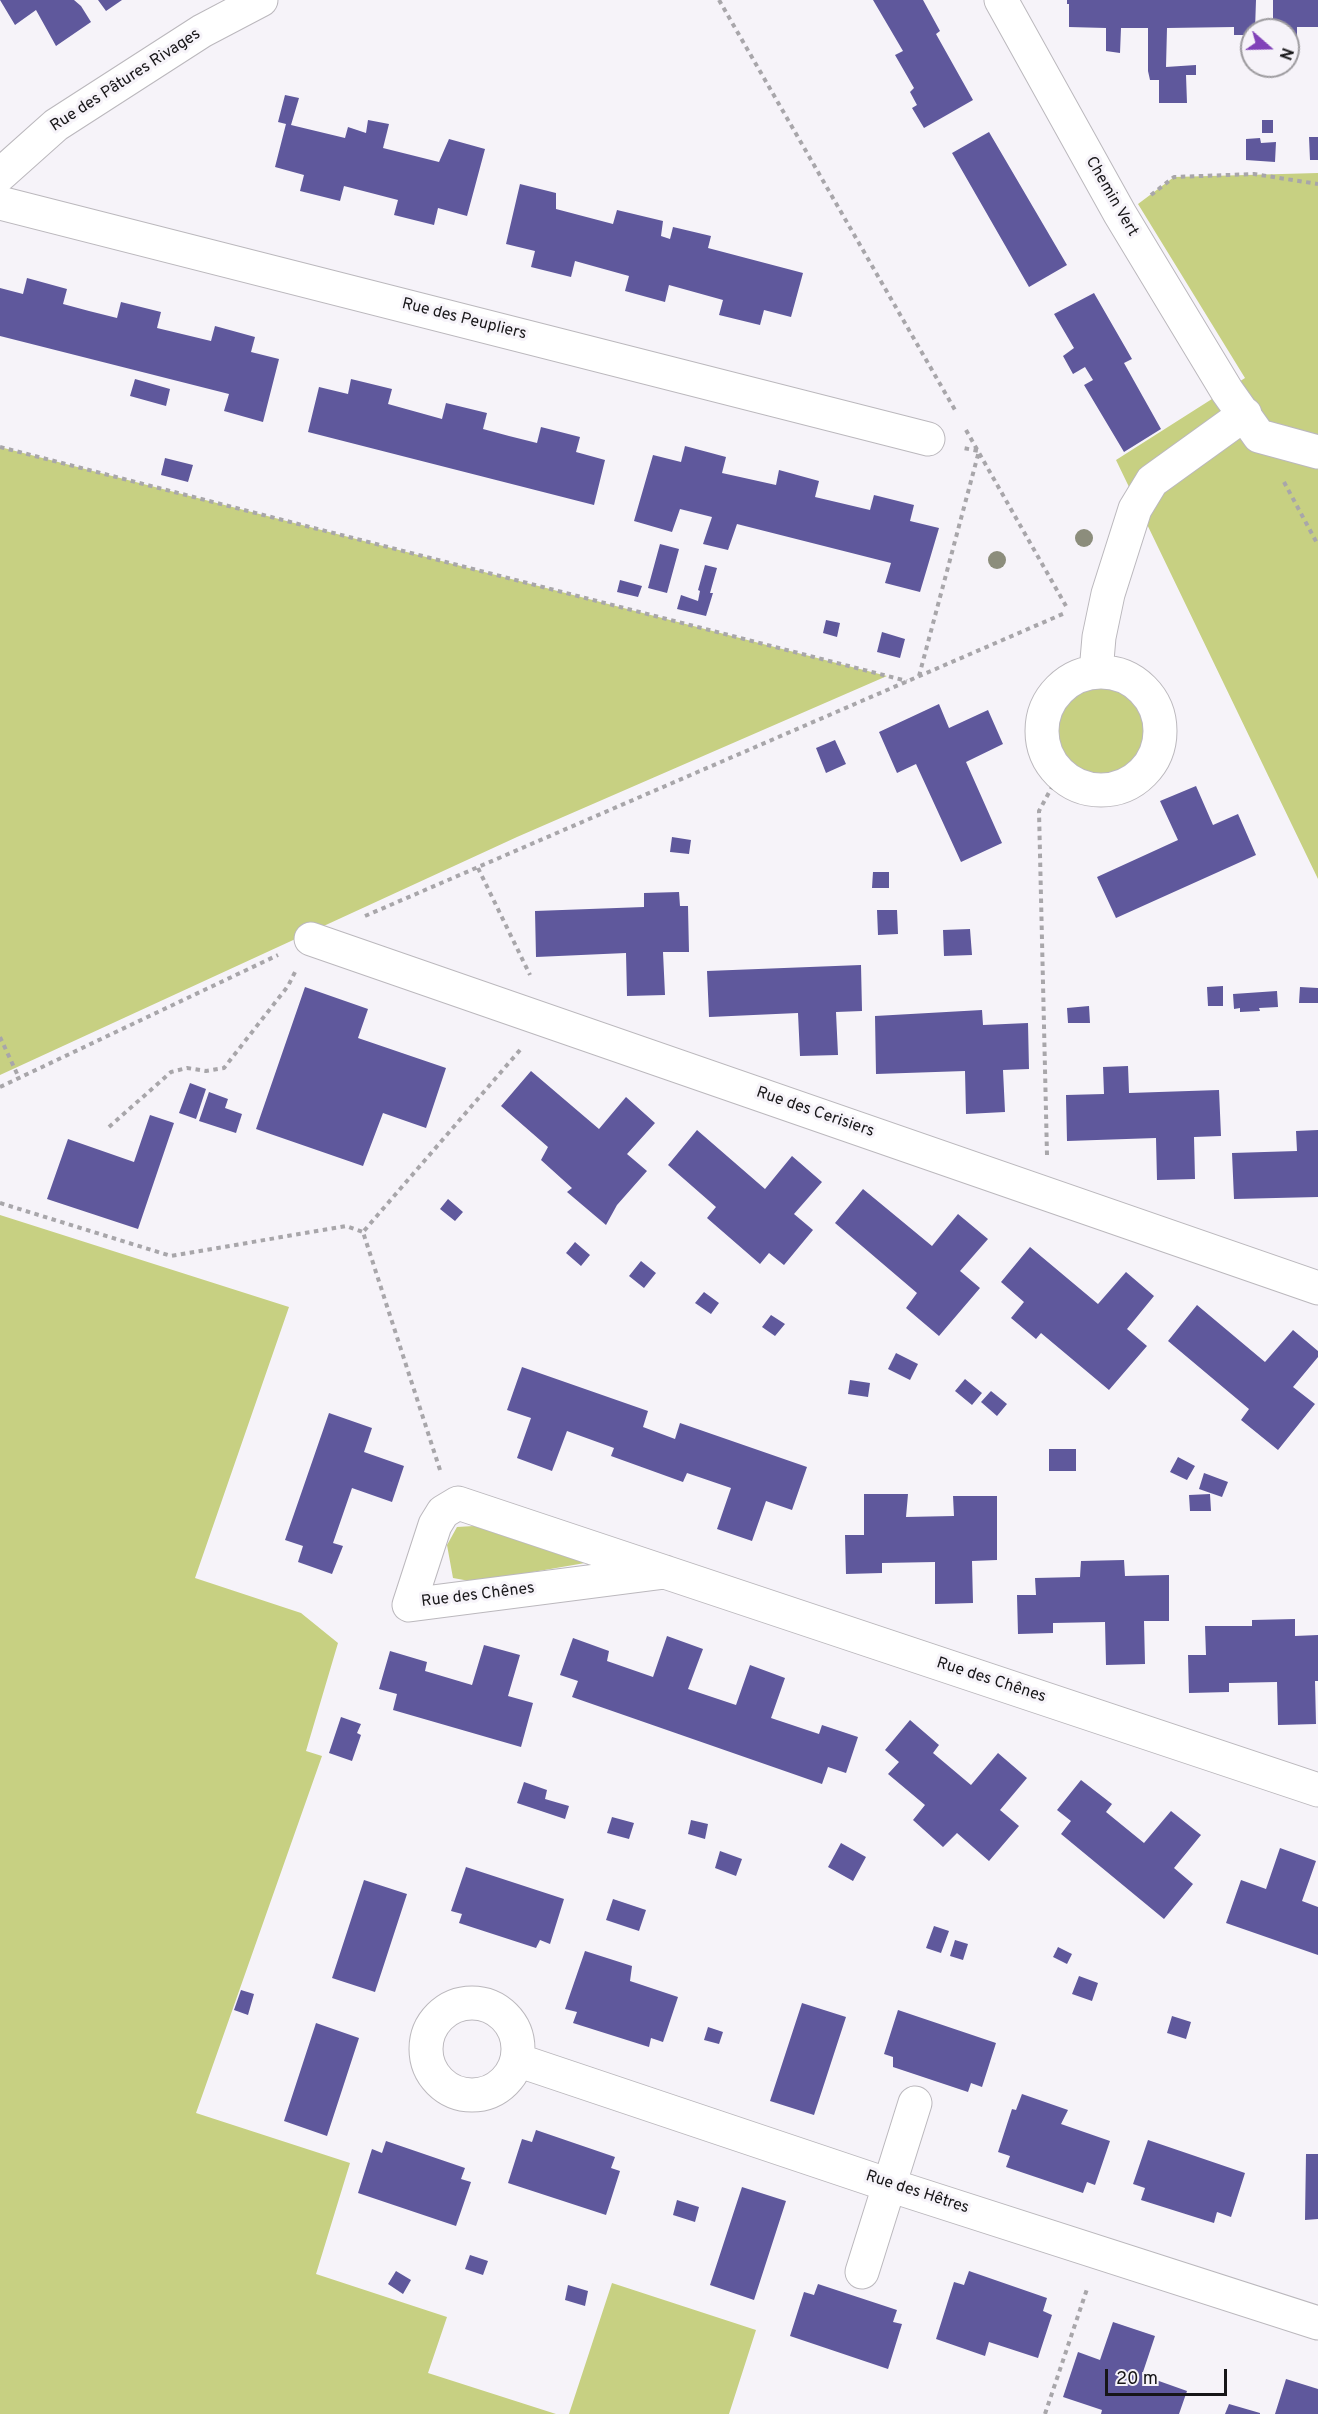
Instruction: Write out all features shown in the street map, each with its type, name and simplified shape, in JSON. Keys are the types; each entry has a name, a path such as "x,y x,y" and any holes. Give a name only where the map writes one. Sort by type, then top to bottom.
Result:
{"street":[{"name":"Rue des Pâtures Rivages","path":"0,175 56,125 202,31 261,0"},
{"name":"Chemin Vert","path":"1001,0 1120,214 1244,414"},
{"name":"Rue des Peupliers","path":"0,203 928,439"},
{"path":"1096,672 1099,637 1108,594 1135,508 1152,482 1244,414 1318,452"},
{"path":"1118,673 1135,681 1149,695 1157,712 1160,730 1157,749 1149,766 1134,780 1116,788 1095,790 1076,785 1059,774 1047,758 1042,738 1042,718 1049,699 1063,684 1081,674 1118,673"},
{"name":"Rue des Cerisiers","path":"311,939 1318,1288"},
{"name":"Rue des Chênes","path":"665,1572 409,1605 435,1525 443,1512 458,1503 477,1508 1318,1790"},
{"name":"Rue des Hêtres","path":"517,2060 889,2185 1318,2323"},
{"path":"862,2272 915,2103"}],"path":[{"path":"719,0 955,410"},
{"path":"1120,214 1138,204 1174,177 1254,174 1318,184"},
{"path":"1244,414 1318,545"},
{"path":"363,917 1069,611 961,421"},
{"path":"928,439 978,452"},
{"path":"0,447 908,681"},
{"path":"919,676 978,452"},
{"path":"1048,1195 1039,811 1059,774"},
{"path":"363,1233 526,1043 548,983 531,978 478,868"},
{"path":"0,1087 311,939"},
{"path":"109,1127 171,1072 187,1068 206,1071 224,1068 288,986 311,939"},
{"path":"0,1036 19,1078"},
{"path":"0,1203 171,1256 346,1226 363,1233 452,1507"},
{"path":"1045,2414 1100,2251"}],"green space":[{"path":"1318,173 1318,879 1116,460 1245,378 1138,204 1174,177"},
{"path":"0,447 887,676 517,837 0,1075"},
{"path":"1092,687 1110,687 1135,700 1145,716 1148,734 1145,752 1135,768 1110,781 1092,781 1067,768 1054,743 1054,725 1067,700"},
{"path":"0,1215 289,1307 195,1578 301,1613 338,1643 306,1751 322,1756 196,2113 350,2163 316,2274 447,2317 428,2373 556,2414 0,2414"},
{"path":"474,1526 585,1563 475,1582 453,1578 447,1545 457,1527"},
{"path":"612,2283 756,2330 729,2414 569,2414"}],"building":[{"path":"0,0 74,0 81,6 91,22 56,46 36,10 15,25"},
{"path":"98,0 122,0 106,11"},
{"path":"873,0 923,0 940,31 936,34 973,100 924,128 912,108 917,105 910,92 914,88 895,55 903,51"},
{"path":"1067,0 1256,0 1255,18 1240,18 1240,35 1234,35 1234,27 1167,28 1166,67 1196,65 1196,75 1186,75 1187,103 1159,103 1159,80 1150,80 1148,71 1148,28 1121,28 1120,53 1106,51 1106,28 1069,27 1069,4"},
{"path":"1273,0 1318,0 1318,27 1300,27 1300,18 1273,18"},
{"path":"285,95 299,98 291,125 345,138 348,127 366,133 368,120 389,124 383,148 439,162 449,139 485,149 467,216 438,208 434,225 394,215 398,200 344,186 340,201 300,191 304,175 275,167 286,124 278,122"},
{"path":"1262,120 1273,120 1273,133 1262,133"},
{"path":"989,132 1067,265 1029,287 952,153"},
{"path":"1309,137 1318,137 1318,160 1310,160"},
{"path":"1260,138 1261,143 1276,142 1275,162 1246,160 1246,139"},
{"path":"520,184 556,193 556,209 613,224 617,210 663,221 661,236 670,239 673,227 711,236 708,248 803,273 791,317 764,310 760,325 719,315 723,300 669,285 665,302 625,291 629,276 575,261 571,277 531,267 535,251 506,244"},
{"path":"27,278 67,289 63,304 89,311 117,318 121,302 161,312 157,328 211,341 215,326 255,337 251,352 279,359 263,422 224,411 229,394 0,336 0,288 23,294"},
{"path":"1094,293 1132,359 1124,363 1161,429 1124,452 1084,385 1093,380 1085,367 1073,374 1063,356 1074,348 1054,314"},
{"path":"135,379 170,389 166,406 130,396"},
{"path":"351,379 392,389 388,404 442,419 446,403 487,413 483,429 509,436 537,443 541,427 580,437 576,452 605,460 594,505 308,432 319,387 348,394"},
{"path":"685,446 726,457 722,473 776,485 779,470 819,481 815,497 870,510 874,495 914,505 910,521 939,528 920,592 885,583 891,563 737,524 728,550 703,544 712,517 680,509 672,532 634,521 653,455 681,462"},
{"path":"165,458 193,465 188,482 161,475"},
{"path":"660,544 679,549 667,593 648,588"},
{"path":"705,565 717,568 706,616 677,609 681,595 698,601 700,591 698,590"},
{"path":"620,580 642,586 638,597 617,592"},
{"path":"826,620 840,623 837,637 823,633"},
{"path":"882,632 905,639 900,658 877,652"},
{"path":"939,704 949,728 988,710 1003,744 966,762 1002,843 961,862 916,764 897,773 879,732"},
{"path":"835,740 846,764 826,773 816,748"},
{"path":"1196,786 1213,825 1238,814 1256,855 1116,918 1097,877 1178,840 1160,801"},
{"path":"672,837 691,840 689,854 670,852"},
{"path":"873,872 889,872 889,888 872,888"},
{"path":"679,892 680,906 688,906 689,952 663,952 665,995 627,996 626,953 536,957 535,911 644,907 644,893"},
{"path":"877,910 897,910 898,934 878,935"},
{"path":"970,929 972,955 944,956 943,930"},
{"path":"861,965 862,1011 836,1012 838,1055 800,1056 798,1013 709,1017 707,971"},
{"path":"1223,986 1223,1006 1208,1006 1207,987"},
{"path":"305,987 368,1009 358,1038 446,1068 426,1128 383,1113 363,1166 256,1129"},
{"path":"1300,987 1318,988 1318,1003 1299,1003"},
{"path":"1277,991 1278,1007 1240,1012 1240,1008 1234,1009 1233,994"},
{"path":"1089,1006 1090,1023 1068,1023 1067,1008"},
{"path":"982,1010 983,1025 1028,1023 1029,1069 1003,1070 1005,1112 966,1114 965,1071 876,1074 875,1016"},
{"path":"1128,1066 1129,1093 1219,1090 1221,1136 1194,1137 1195,1179 1157,1180 1156,1138 1067,1141 1066,1095 1104,1094 1103,1067"},
{"path":"531,1071 599,1129 626,1097 655,1123 627,1154 647,1171 617,1205 606,1225 567,1192 572,1188 541,1160 548,1147 501,1106"},
{"path":"190,1083 206,1089 196,1119 179,1113"},
{"path":"209,1092 228,1099 225,1108 242,1114 236,1133 199,1121"},
{"path":"150,1115 174,1123 138,1229 47,1199 68,1139 134,1162"},
{"path":"697,1130 765,1189 792,1156 822,1182 794,1214 813,1230 784,1265 769,1253 760,1264 707,1218 716,1207 668,1165"},
{"path":"1318,1130 1318,1197 1234,1199 1232,1153 1297,1151 1296,1131"},
{"path":"863,1189 932,1246 958,1214 988,1239 960,1271 980,1288 939,1336 906,1308 917,1293 835,1223"},
{"path":"448,1199 463,1212 455,1221 440,1209"},
{"path":"575,1242 590,1255 581,1266 566,1253"},
{"path":"1030,1247 1098,1304 1126,1272 1154,1296 1127,1329 1147,1346 1109,1390 1041,1333 1036,1339 1011,1318 1024,1302 1001,1282"},
{"path":"641,1261 656,1273 644,1288 629,1276"},
{"path":"704,1292 719,1303 711,1314 695,1303"},
{"path":"1197,1305 1265,1362 1293,1330 1318,1351 1318,1357 1293,1387 1315,1404 1278,1450 1241,1420 1249,1409 1168,1341"},
{"path":"771,1315 785,1324 775,1336 762,1327"},
{"path":"896,1353 918,1364 910,1380 888,1369"},
{"path":"522,1367 648,1411 643,1427 675,1439 680,1423 807,1467 792,1510 766,1501 752,1541 717,1529 731,1488 687,1473 683,1482 611,1456 614,1448 567,1431 552,1471 517,1458 531,1418 507,1410"},
{"path":"965,1379 982,1393 972,1405 955,1391"},
{"path":"850,1380 870,1383 868,1397 848,1394"},
{"path":"991,1391 1007,1404 997,1416 981,1402"},
{"path":"329,1413 372,1428 364,1452 404,1466 392,1502 352,1488 333,1543 343,1546 332,1574 298,1562 303,1546 285,1540"},
{"path":"1049,1449 1076,1449 1076,1471 1049,1471"},
{"path":"1178,1457 1195,1466 1187,1480 1170,1472"},
{"path":"1204,1473 1228,1482 1222,1497 1199,1489"},
{"path":"864,1494 908,1494 906,1517 954,1516 953,1496 997,1496 997,1560 972,1561 973,1603 935,1604 935,1562 882,1563 882,1573 846,1574 845,1535 864,1535"},
{"path":"1210,1494 1211,1511 1190,1511 1189,1495"},
{"path":"1124,1560 1125,1576 1169,1575 1169,1621 1144,1621 1145,1664 1106,1665 1105,1622 1053,1623 1053,1633 1018,1634 1017,1595 1036,1595 1035,1578 1080,1577 1081,1561"},
{"path":"1295,1619 1295,1636 1318,1635 1318,1681 1315,1681 1316,1724 1278,1725 1277,1682 1229,1683 1229,1692 1189,1693 1188,1655 1206,1655 1205,1626 1252,1626 1252,1620"},
{"path":"667,1636 703,1649 688,1689 736,1705 750,1665 785,1678 771,1718 819,1734 822,1725 858,1737 846,1773 828,1767 822,1784 572,1697 578,1681 560,1675 573,1638 609,1651 607,1661 653,1677"},
{"path":"484,1645 520,1655 508,1696 533,1703 521,1747 393,1710 397,1694 379,1689 390,1651 427,1662 425,1671 472,1685"},
{"path":"341,1717 361,1724 357,1733 361,1735 352,1761 329,1753"},
{"path":"910,1720 939,1745 933,1753 971,1785 998,1753 1027,1778 1000,1810 1019,1826 989,1861 957,1833 943,1847 913,1820 925,1805 888,1774 899,1762 885,1750"},
{"path":"1081,1780 1112,1804 1106,1812 1144,1843 1171,1811 1201,1835 1174,1868 1193,1884 1164,1919 1061,1834 1071,1821 1057,1810"},
{"path":"524,1782 547,1790 545,1799 569,1806 565,1819 517,1803"},
{"path":"612,1817 634,1823 629,1839 607,1833"},
{"path":"691,1820 708,1824 705,1839 688,1834"},
{"path":"841,1843 866,1857 853,1881 828,1867"},
{"path":"1280,1848 1316,1861 1302,1901 1318,1907 1318,1955 1226,1923 1241,1880 1266,1889"},
{"path":"720,1851 742,1859 736,1876 715,1868"},
{"path":"466,1867 564,1899 550,1944 540,1940 536,1948 459,1923 462,1914 451,1911"},
{"path":"364,1880 407,1894 375,1992 332,1978"},
{"path":"613,1899 646,1910 639,1931 606,1920"},
{"path":"934,1926 949,1931 941,1953 926,1948"},
{"path":"955,1940 968,1944 963,1960 950,1956"},
{"path":"1058,1947 1072,1954 1067,1964 1053,1957"},
{"path":"585,1951 632,1966 630,1981 678,1997 663,2042 651,2038 649,2047 573,2023 577,2012 565,2009"},
{"path":"1079,1976 1098,1983 1092,2001 1072,1994"},
{"path":"241,1990 254,1994 248,2015 234,2010"},
{"path":"802,2003 846,2017 814,2115 770,2101"},
{"path":"898,2010 996,2043 982,2087 971,2083 968,2092 893,2067 893,2057 884,2054"},
{"path":"1172,2016 1191,2022 1186,2039 1167,2033"},
{"path":"316,2023 359,2038 327,2136 284,2121"},
{"path":"708,2027 723,2032 719,2044 704,2040"},
{"path":"1022,2094 1068,2110 1061,2124 1110,2141 1095,2185 1087,2182 1083,2193 1006,2167 1010,2156 998,2152 1012,2109 1016,2110"},
{"path":"536,2130 615,2157 611,2168 620,2171 606,2215 508,2183 522,2139 532,2142"},
{"path":"1148,2140 1245,2173 1231,2217 1217,2212 1214,2223 1141,2200 1145,2188 1133,2184"},
{"path":"386,2141 465,2168 461,2179 471,2182 456,2226 358,2193 372,2149 382,2153"},
{"path":"1306,2154 1318,2154 1318,2219 1305,2220"},
{"path":"742,2187 786,2201 754,2300 710,2285"},
{"path":"677,2200 699,2207 695,2222 673,2215"},
{"path":"470,2255 488,2261 483,2275 465,2269"},
{"path":"396,2271 411,2280 403,2294 388,2284"},
{"path":"969,2271 1047,2298 1043,2311 1052,2315 1038,2358 989,2342 985,2356 936,2339 954,2282 964,2285"},
{"path":"818,2284 897,2310 893,2322 902,2324 888,2369 790,2336 804,2292 814,2295"},
{"path":"568,2285 588,2291 585,2306 565,2300"},
{"path":"1113,2322 1155,2336 1142,2375 1187,2391 1179,2414 1101,2414 1102,2410 1063,2397 1078,2352 1100,2360"},
{"path":"1286,2379 1318,2389 1318,2414 1275,2414"},
{"path":"1229,2404 1260,2413 1260,2414 1225,2414"}]}
